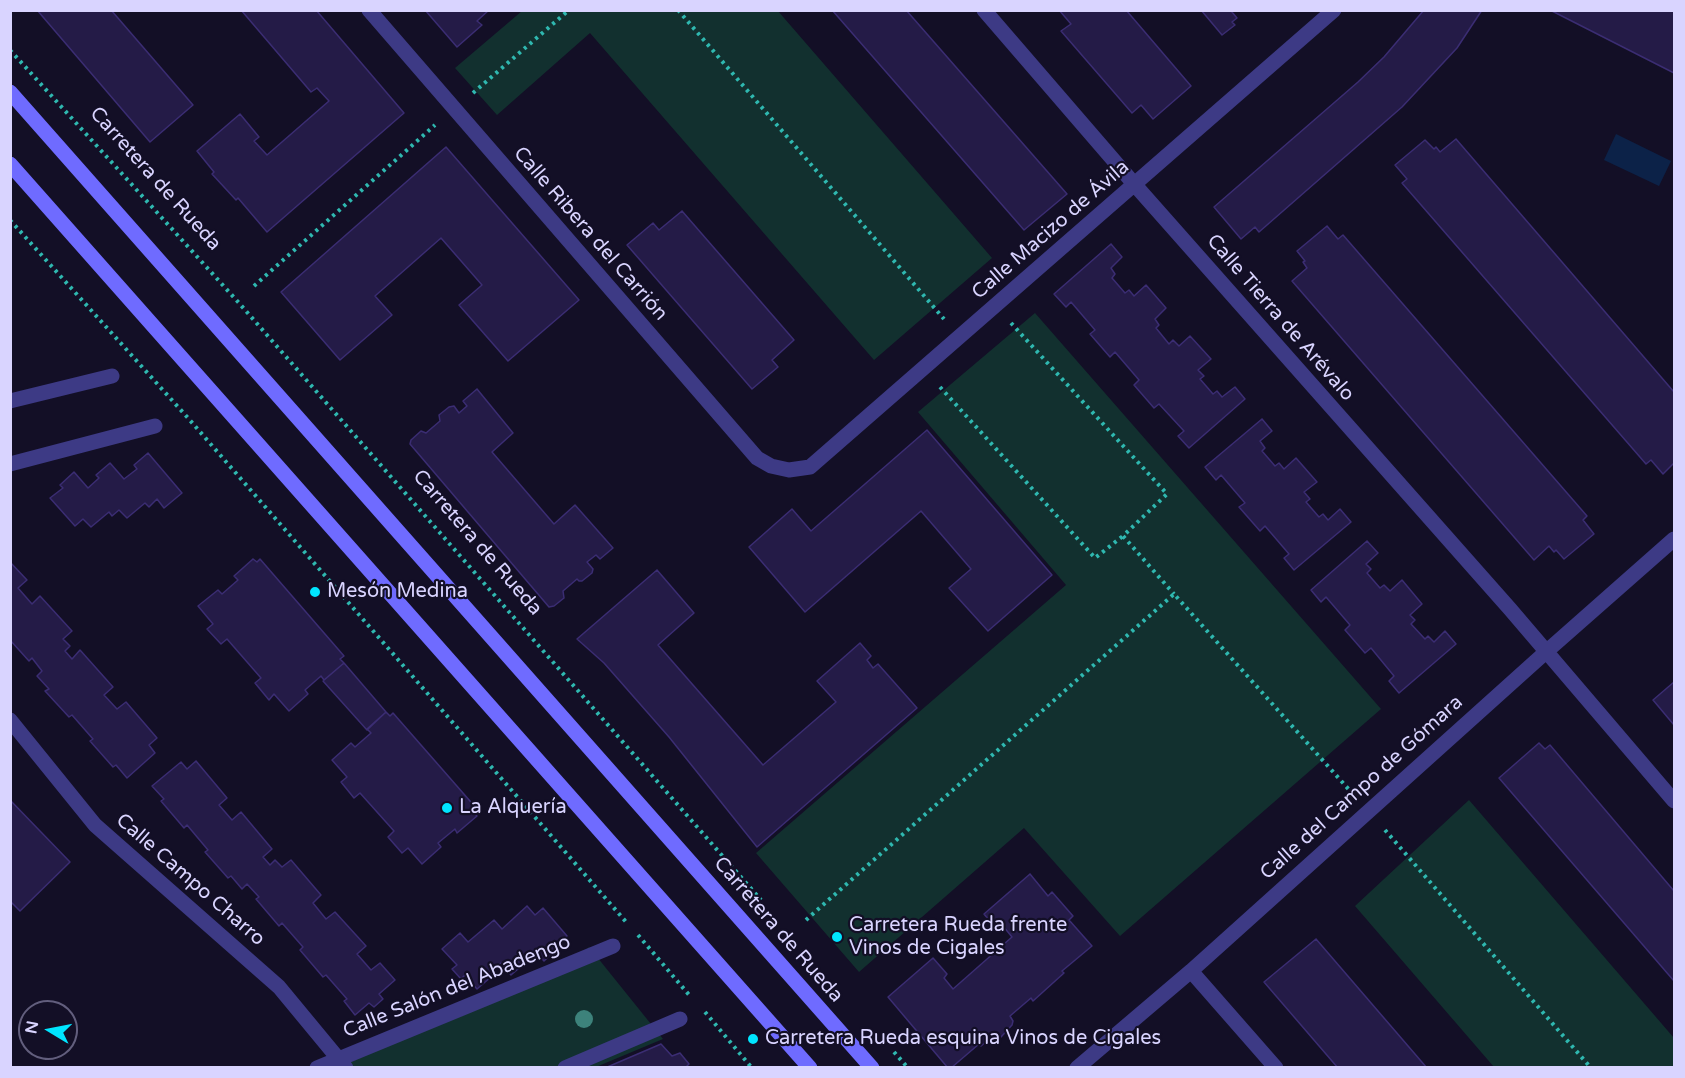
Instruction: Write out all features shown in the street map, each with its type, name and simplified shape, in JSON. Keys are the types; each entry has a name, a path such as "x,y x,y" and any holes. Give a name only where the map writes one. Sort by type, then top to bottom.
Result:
{"street":[{"name":"Calle Ribera del Carrión","path":"369,10 757,458 771,466 789,470"},
{"name":"Calle Tierra de Arévalo","path":"984,10 1135,185 1546,651 1674,801"},
{"name":"Calle Macizo de Ávila","path":"789,470 810,467 1334,10"},
{"name":"Carretera de Rueda","path":"10,92 872,1068"},
{"path":"10,164 810,1068"},
{"path":"10,401 112,376"},
{"path":"10,465 155,426"},
{"name":"Calle del Campo de Gómara","path":"1077,1068 1191,971 1546,651 1674,539"},
{"name":"Calle Campo Charro","path":"10,720 95,825 279,987 342,1063"},
{"name":"Calle Salón del Abadengo","path":"317,1068 342,1063 613,945"},
{"path":"1191,971 1276,1068"},
{"path":"565,1068 680,1018"}],"path":[{"path":"254,286 569,10"},
{"path":"678,10 960,337"},
{"name":"Carretera de Rueda","path":"10,50 239,303 765,904"},
{"path":"10,220 188,418 627,923"},
{"path":"935,382 1095,558 1123,536 1167,494 1009,320"},
{"path":"1123,536 1368,811 1591,1068"},
{"path":"806,920 1174,594"},
{"path":"635,932 752,1068"},
{"path":"893,1050 908,1068"}],"green space":[{"path":"522,11 778,11 992,258 874,360 590,33 497,115 455,68"},
{"path":"1035,313 1381,709 1120,936 1024,828 859,972 756,853 1066,585 918,412"},
{"path":"1469,800 1674,1038 1674,1067 1494,1067 1355,906"},
{"path":"589,947 663,1039 596,1067 321,1068 567,965"}],"water":[{"path":"1616,134 1671,161 1659,186 1604,160"}],"building":[{"path":"37,10 111,10 193,105 150,142"},
{"path":"241,10 316,10 404,113 267,232 238,198 236,200 212,174 214,172 197,151 240,114 259,137 254,141 267,155 329,101 317,88 311,92"},
{"path":"425,10 489,10 477,21 482,25 457,47"},
{"path":"832,10 906,10 1067,194 1024,230"},
{"path":"1059,10 1126,10 1191,86 1153,119 1141,105 1132,113 1061,31 1071,24"},
{"path":"1201,10 1234,10 1232,12 1237,18 1232,22 1235,25 1222,35"},
{"path":"1424,10 1482,10 1457,48 1402,107 1259,232 1255,227 1241,239 1214,207 1358,82 1384,57"},
{"path":"1550,10 1674,10 1674,73"},
{"path":"1456,139 1674,392 1674,463 1663,474 1651,460 1646,464 1402,183 1407,179 1395,165 1425,140 1440,152"},
{"path":"446,147 579,300 508,361 459,305 482,285 441,238 375,296 392,315 340,360 281,292"},
{"path":"682,211 794,340 772,360 778,367 752,389 627,245 653,223 659,230"},
{"path":"1327,226 1338,239 1343,235 1587,516 1583,520 1594,534 1564,559 1549,546 1534,560 1292,281 1307,268 1303,262 1305,261 1297,251"},
{"path":"1111,244 1122,257 1111,268 1115,274 1112,278 1125,293 1129,290 1134,296 1146,285 1166,308 1155,319 1159,325 1156,328 1169,344 1173,340 1179,346 1190,336 1211,359 1198,370 1204,376 1200,379 1213,394 1217,391 1222,397 1235,387 1245,399 1189,448 1178,436 1184,431 1159,404 1154,408 1134,385 1139,380 1115,352 1110,357 1090,334 1095,330 1071,302 1066,307 1054,294"},
{"path":"477,389 513,433 492,452 554,524 575,505 613,548 600,559 596,555 587,562 593,569 592,573 582,581 577,579 563,591 564,598 554,606 549,607 410,444 411,440 421,431 426,433 440,421 439,415 449,407 454,406 459,413 467,406 463,401"},
{"path":"1262,419 1272,431 1260,441 1265,448 1262,451 1275,466 1279,463 1284,469 1296,458 1317,482 1304,492 1310,499 1306,502 1319,517 1323,514 1328,520 1340,509 1351,522 1294,570 1284,558 1289,554 1265,526 1260,531 1239,507 1245,503 1221,475 1216,480 1205,467"},
{"path":"927,430 1052,575 988,631 949,588 971,569 921,511 805,612 749,547 792,509 811,531"},
{"path":"148,453 182,493 164,508 157,499 149,507 145,503 127,518 119,510 112,516 109,512 91,527 83,519 75,526 50,498 63,488 60,485 74,472 88,488 99,478 96,475 110,463 124,479 137,469 134,465"},
{"path":"1367,541 1378,553 1366,564 1371,569 1367,573 1380,588 1384,585 1390,591 1402,580 1422,604 1410,615 1415,620 1411,624 1425,639 1428,636 1434,642 1445,631 1456,644 1399,693 1389,681 1394,676 1371,648 1365,653 1345,630 1350,625 1326,597 1321,602 1311,590"},
{"path":"253,559 257,562 260,559 344,656 340,659 344,663 324,680 321,676 305,690 308,694 289,711 274,694 269,700 255,683 261,678 227,639 221,644 207,629 213,624 198,606 218,590 222,594 238,580 234,576"},
{"path":"10,562 27,580 18,588 32,604 40,596 72,631 63,639 70,646 65,651 72,659 80,650 113,687 104,695 117,709 126,702 157,738 149,745 155,753 127,778 116,765 113,767 90,741 93,739 72,715 69,717 45,691 49,689 37,676 42,671 32,658 29,661 10,640"},
{"path":"657,570 694,613 658,645 763,765 836,702 817,681 860,643 871,656 867,660 873,668 878,664 917,708 757,847 669,737 604,663 577,639"},
{"path":"344,663 386,712 367,730 323,681"},
{"path":"1674,682 1674,725 1653,700"},
{"path":"386,712 390,716 393,713 477,809 473,812 477,816 457,833 455,829 438,843 441,847 422,864 408,848 402,853 388,837 394,831 360,793 354,798 341,782 347,777 332,760 351,743 355,747 371,733 367,729"},
{"path":"1539,743 1545,749 1550,745 1674,891 1674,981 1499,778"},
{"path":"196,761 227,798 219,805 232,820 241,812 272,849 263,857 270,865 275,860 282,867 291,860 321,895 313,903 326,919 335,912 366,946 357,954 371,970 380,963 395,980 379,994 383,999 374,1007 369,1003 355,1015 344,1001 347,999 326,975 323,977 300,950 303,947 282,923 279,926 256,899 259,897 247,884 242,889 231,876 228,878 205,852 208,850 187,825 184,828 161,801 164,799 152,786 181,762 187,769"},
{"path":"10,800 70,862 20,911 10,901"},
{"path":"1030,874 1048,896 1052,892 1073,916 1069,920 1092,946 1062,971 1064,973 1033,1001 1031,998 1010,1016 1013,1021 1012,1025 1001,1037 997,1033 948,1068 888,997 933,958 947,974 944,978 953,989 1012,937 1003,926 998,931 984,914"},
{"path":"527,906 535,915 543,908 567,936 555,946 557,949 544,961 534,950 522,959 525,963 511,975 501,963 488,973 491,977 477,989 465,975 461,979 452,969 457,965 442,949 460,933 468,942 494,920 502,929"},
{"path":"1316,939 1427,1068 1338,1068 1264,982"},
{"path":"661,1044 672,1056 680,1053 689,1064 685,1068 605,1068"}],"place":[{"name":"Mesón Medina","path":"315,592"},
{"name":"La Alquería","path":"447,808"},
{"name":"Carretera Rueda frente Vinos de Cigales","path":"837,937"},
{"name":"Carretera Rueda esquina Vinos de Cigales","path":"753,1039"}]}
